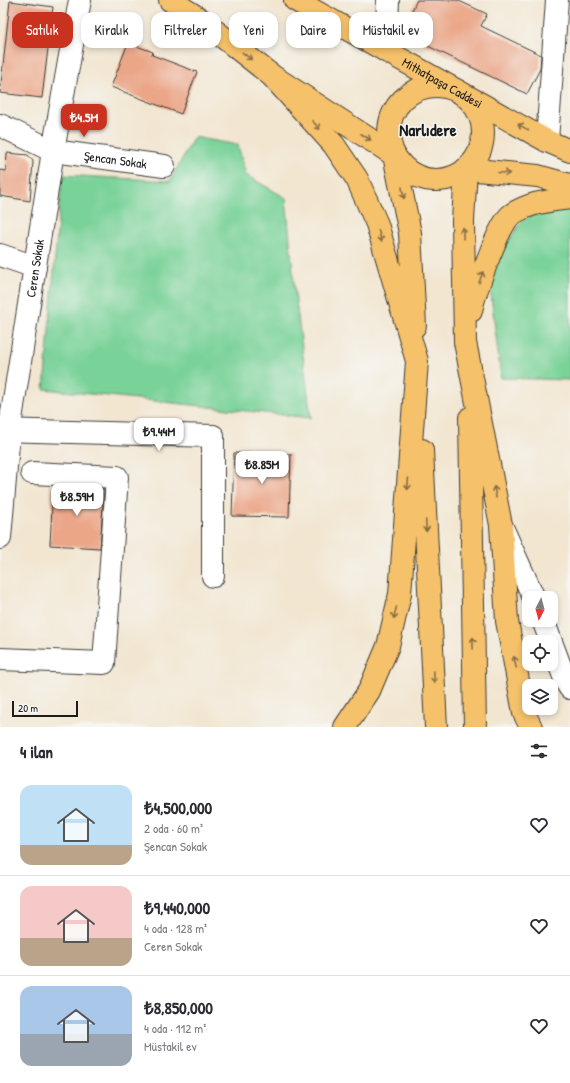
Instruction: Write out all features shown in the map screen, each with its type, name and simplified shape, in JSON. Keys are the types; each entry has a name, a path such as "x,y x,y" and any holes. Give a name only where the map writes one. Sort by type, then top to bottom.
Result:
{"main road":[{"path":"170,0 200,19 271,75 394,155 402,166 413,174 426,179 440,180 454,176 466,170 476,158 482,143 483,128 478,113 470,100 457,91 443,86 428,86 414,91 402,100 393,112 389,126 389,141 394,155 410,233 436,727"},
{"name":"Mithatpaşa Caddesi","path":"295,0 547,141 570,151"},
{"path":"271,75 334,145 357,179 377,224 416,361 400,594 388,646 369,691 345,727"},
{"path":"466,170 538,176 570,185"},
{"path":"466,170 463,221 475,727"},
{"path":"531,727 524,713 507,621 501,524 467,352 472,304 490,254 510,216 535,202 570,198"}],"street":[{"name":"Ceren Sokak","path":"0,538 4,431 35,267 53,151 80,0"},
{"path":"386,51 388,0"},
{"path":"547,141 557,0"},
{"name":"Şencan Sokak","path":"0,125 53,151 164,166"},
{"path":"0,255 35,267"},
{"path":"4,431 213,436 213,576"},
{"path":"0,659 104,663 117,477 32,473"},
{"path":"501,524 531,591"},
{"path":"546,627 566,682 570,688"}],"green space":[{"path":"194,137 238,145 246,175 286,198 295,293 311,418 44,389 62,175 170,181"},
{"path":"570,204 570,380 501,378 490,287 497,258 523,219"}],"building":[{"path":"417,0 457,0 487,14 481,26 541,55 540,69 527,94 432,48 433,12 411,12"},
{"path":"10,1 53,7 52,12 12,12 12,48 48,48 42,98 0,93"},
{"path":"126,48 142,48 153,52 152,55 197,72 181,114 111,87"},
{"path":"7,153 28,155 33,161 30,201 0,196 0,170 6,171"},
{"path":"234,453 291,454 289,517 232,516"},
{"path":"53,487 104,489 100,548 50,545"}],"district":[{"name":"Narlıdere","path":"428,130"}]}
